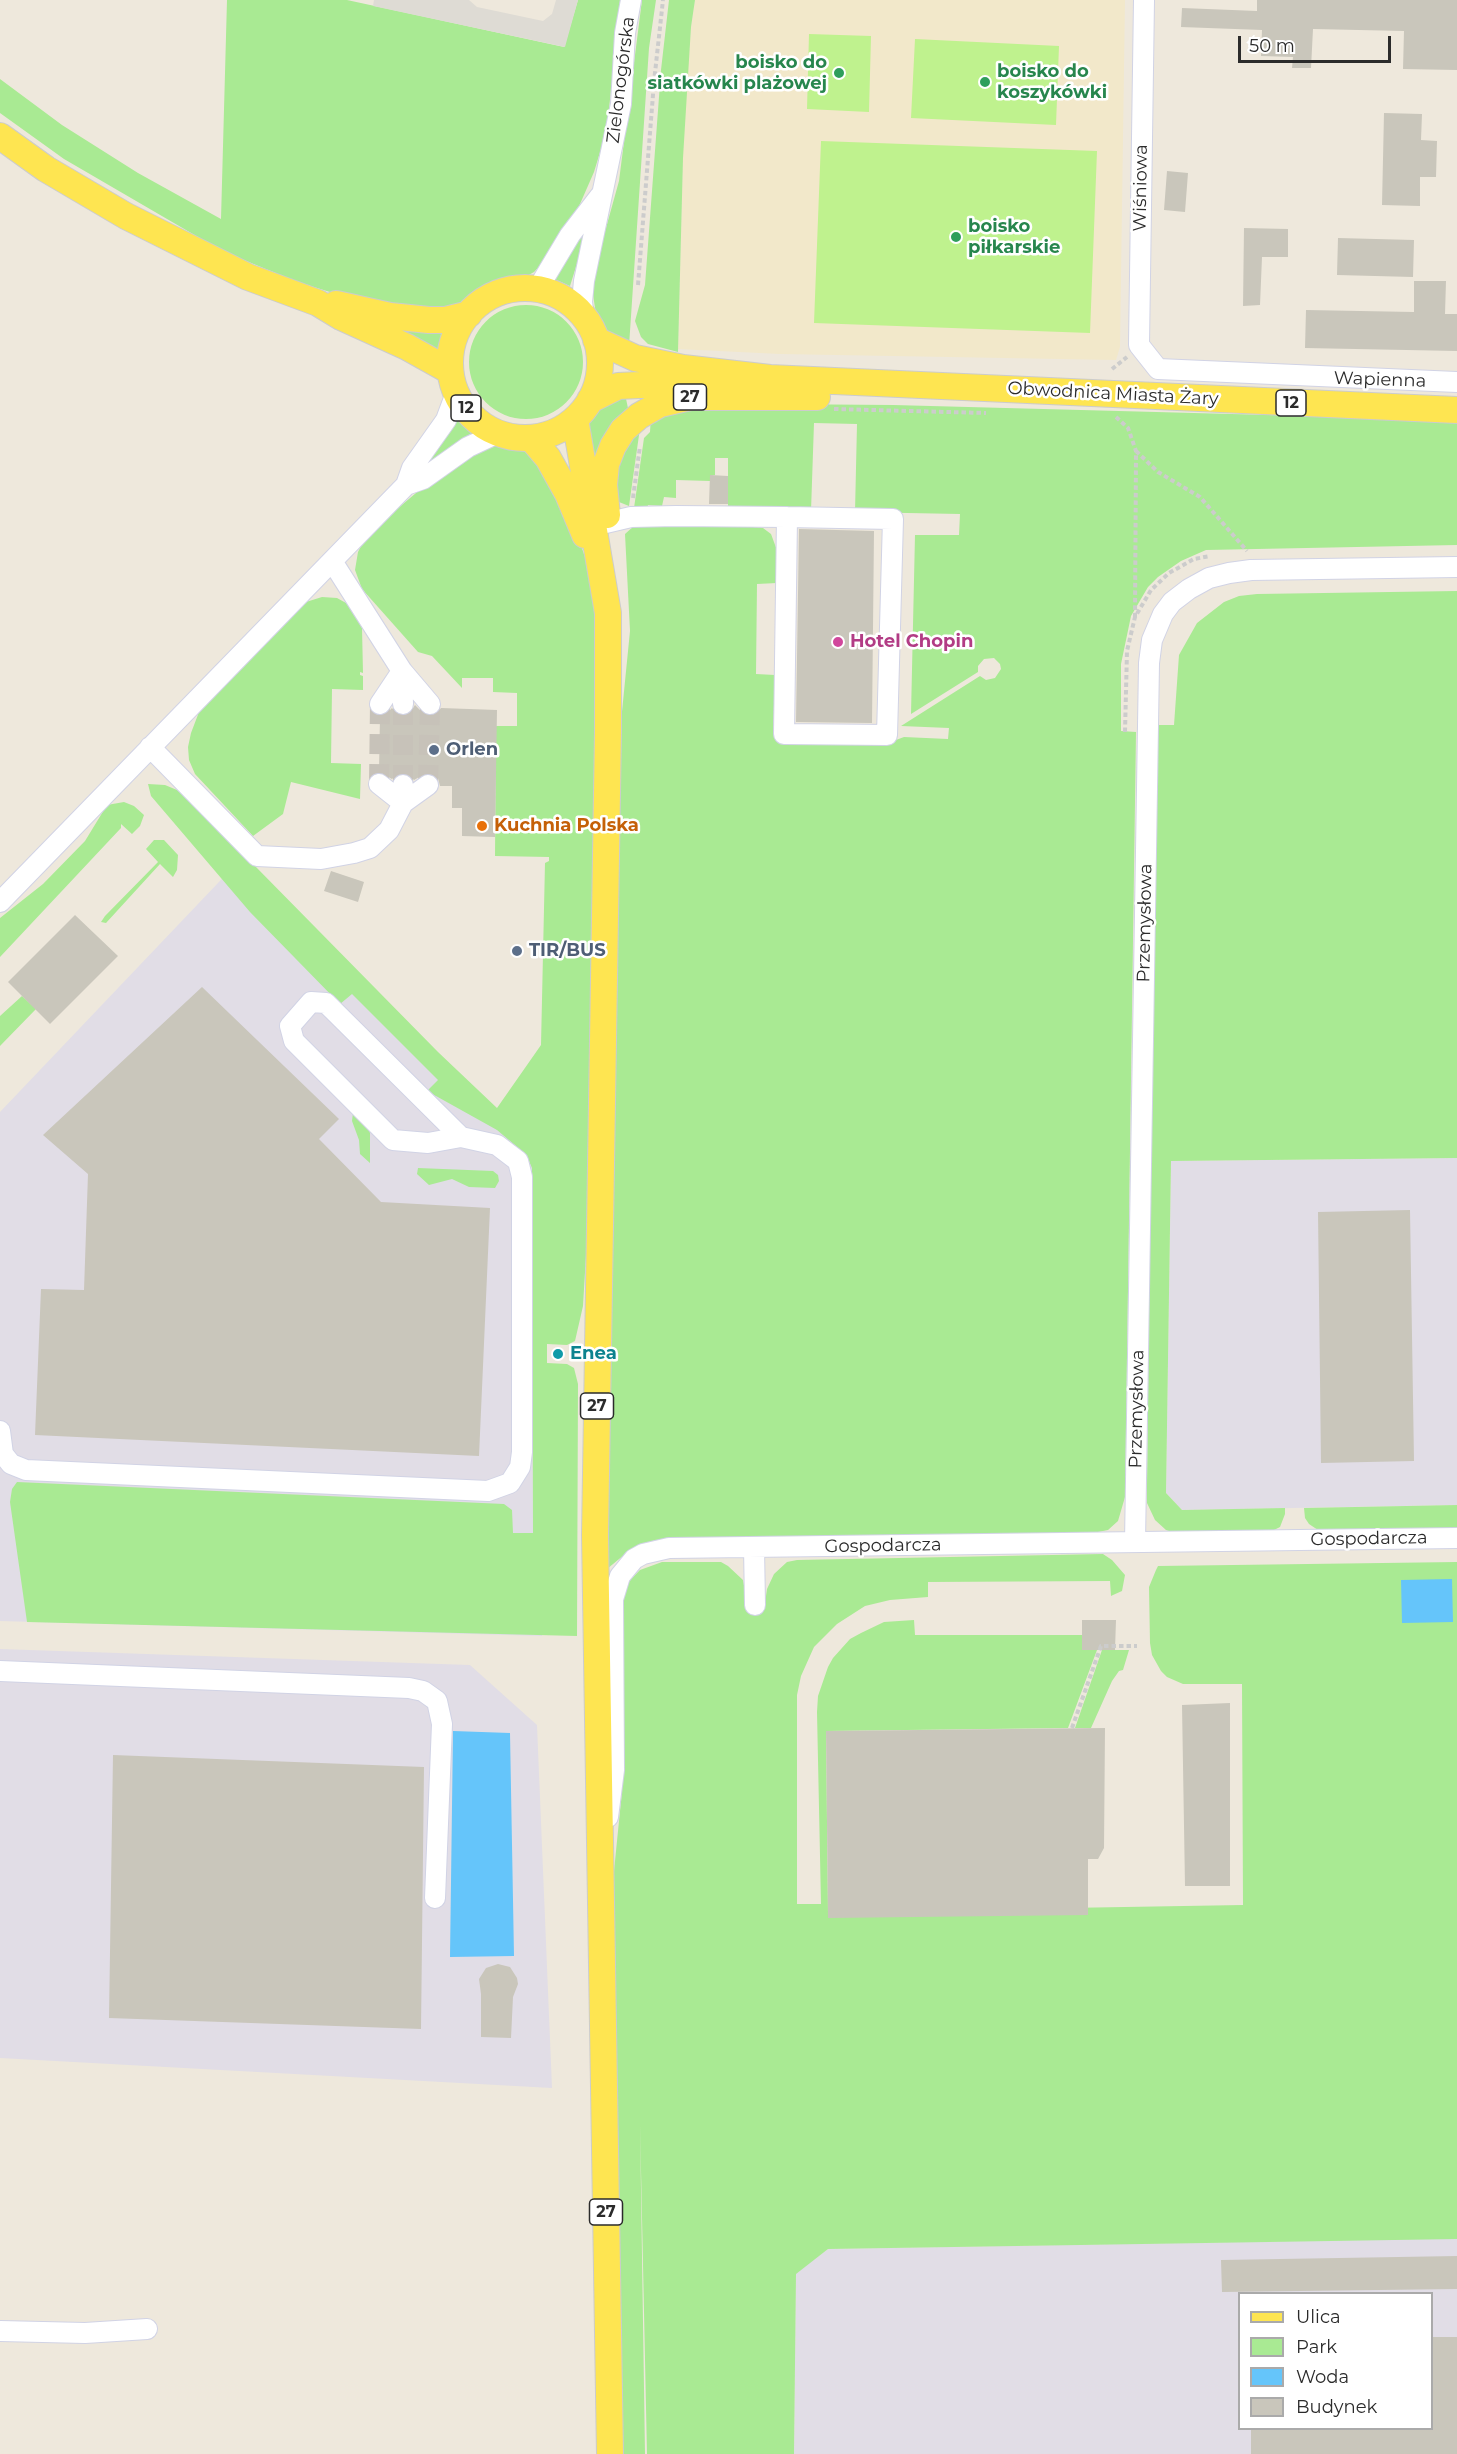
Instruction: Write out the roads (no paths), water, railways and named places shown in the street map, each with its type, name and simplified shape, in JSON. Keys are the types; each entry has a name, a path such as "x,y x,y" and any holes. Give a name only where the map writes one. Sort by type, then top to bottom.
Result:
{"main road":[{"name":"12","path":"0,136 46,169 126,216 248,277 318,303 341,317 407,347 453,382 473,417 498,433 531,438 553,433 618,386 770,378"},
{"name":"12","path":"318,303 343,305 412,319 445,320 469,314 493,296 507,291 537,290 559,297 577,310 590,329 622,353 683,368 770,378"},
{"name":"12","path":"453,382 454,340 469,314"},
{"path":"582,410 598,377 599,358 590,329"},
{"name":"Obwodnica Miasta Żary","path":"770,378 1457,410"},
{"name":"27","path":"594,526 604,485 606,464 613,446 623,430 633,420 660,404 690,397 909,399 1027,389"},
{"name":"27","path":"582,410 594,526 608,613 595,1535 610,2454"},
{"name":"27","path":"531,438 548,458 568,494 594,526 623,604 622,653 608,731"}],"street":[{"name":"Zielonogórska","path":"590,329 582,302 584,280 598,220 600,195 621,104 626,33 631,0"},
{"name":"Wiśniowa","path":"1144,0 1139,345 1158,369"},
{"name":"Zielonogórska","path":"537,290 570,235 600,195"},
{"name":"Wapienna","path":"1158,369 1457,382"},
{"path":"0,902 406,485 412,468 446,420 453,382"},
{"path":"406,485 423,479 468,447 498,433"},
{"path":"594,526 631,517 787,517 893,519 887,735 784,734 787,517"},
{"path":"332,561 402,671 430,704"},
{"name":"Przemysłowa","path":"1134,1542 1149,675 1152,640 1163,614 1172,602 1209,578 1229,573 1251,570 1457,567"},
{"path":"380,704 402,671"},
{"path":"402,671 403,704"},
{"path":"150,747 257,856 321,859 354,854 370,848 389,830 403,794"},
{"path":"379,784 403,794 428,785"},
{"path":"0,1431 3,1454 11,1464 26,1470 488,1491 510,1483 520,1467 522,1452 522,1177 518,1161 497,1145 461,1137 428,1143 393,1140 294,1041 290,1026 311,1002 326,1003 461,1137"},
{"name":"Gospodarcza","path":"601,1874 614,1770 612,1612 616,1587 620,1576 634,1559 655,1550 1457,1538"},
{"path":"754,1547 755,1605"},
{"path":"0,1671 409,1688 423,1691 437,1701 442,1724 435,1898"},
{"path":"0,2331 86,2333 147,2329"}],"water":[{"path":"1452,1579 1453,1622 1402,1623 1401,1580"},
{"path":"453,1731 510,1733 514,1956 450,1957"}],"tunnel":[{"path":"379,784 380,704"},
{"path":"403,704 403,785"},
{"path":"428,785 430,704"}],"place":[{"name":"boisko do siatkówki plażowej","path":"839,73"},
{"name":"boisko do koszykówki","path":"985,82"},
{"name":"boisko piłkarskie","path":"956,237"},
{"name":"Hotel Chopin","path":"838,642"},
{"name":"Orlen","path":"434,750"},
{"name":"Kuchnia Polska","path":"482,826"},
{"name":"TIR/BUS","path":"517,951"},
{"name":"Enea","path":"558,1354"}]}
